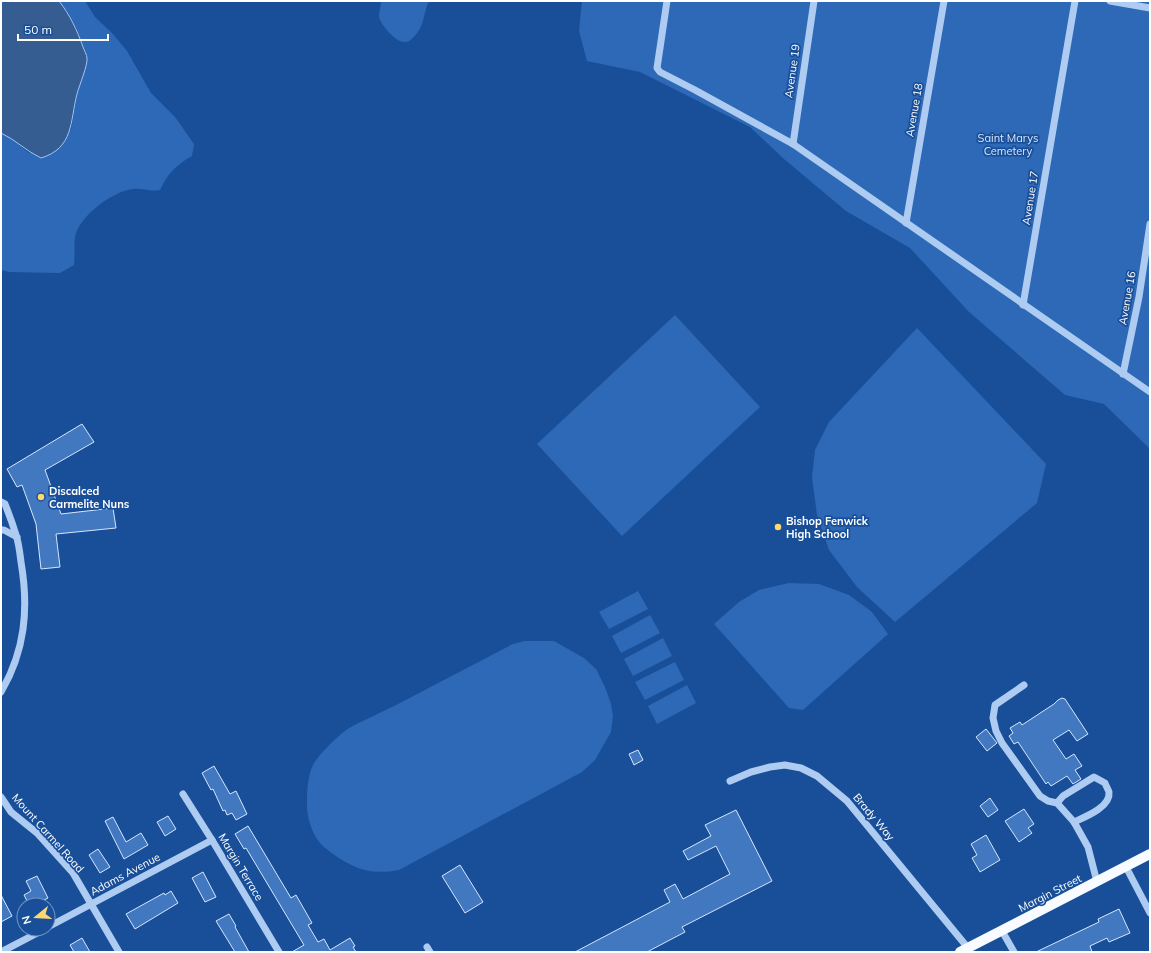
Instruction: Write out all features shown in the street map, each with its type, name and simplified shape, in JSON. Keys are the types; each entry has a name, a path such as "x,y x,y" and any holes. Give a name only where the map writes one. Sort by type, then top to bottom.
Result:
{"main road":[{"name":"Margin Street","path":"964,950 1150,854"}],"street":[{"path":"667,1 657,68 660,72 792,144 1150,392"},
{"name":"Avenue 19","path":"792,144 814,1"},
{"name":"Avenue 18","path":"906,223 944,1"},
{"name":"Avenue 17","path":"1023,305 1074,1"},
{"path":"1110,1 1150,8"},
{"name":"Avenue 16","path":"1123,374 1139,297 1150,224"},
{"path":"1,502 5,504 17,537 25,582 26,611 23,635 16,659 1,692"},
{"path":"1,530 4,530 17,537"},
{"path":"1024,685 995,706 994,718 996,731 1002,743 1040,796 1048,801 1057,803 1074,822 1088,847 1097,882"},
{"name":"Brady Way","path":"730,781 751,772 785,765 801,768 817,776 847,801 964,950"},
{"path":"1057,803 1063,796 1094,777 1105,783 1109,793 1107,802 1094,812 1074,822"},
{"name":"Margin Terrace","path":"183,794 279,952"},
{"name":"Mount Carmel Road","path":"1,797 11,812 37,833 73,873 119,952"},
{"name":"Adams Avenue","path":"56,923 212,840"},
{"path":"1126,867 1150,913"},
{"path":"1002,931 1014,952"},
{"path":"1,952 30,937"}],"green space":[{"path":"59,1 85,1 95,17 112,33 127,51 151,93 175,117 194,144 192,156 173,170 166,178 160,190 153,191 133,189 125,191 116,194 90,213 78,229 75,237 74,265 60,273 9,272 1,270 1,133 11,138 29,153 71,130 77,95 87,58 77,30 68,13"},
{"path":"381,1 429,1 421,26 416,35 407,42 401,42 393,37 379,17"},
{"name":"Saint Marys Cemetery","path":"582,1 1150,1 1150,449 1104,404 1065,395 969,312 910,248 846,211 784,159 750,127 640,72 587,61 579,31"},
{"path":"675,315 760,407 622,536 537,444"},
{"path":"917,328 1046,464 1037,503 895,622 857,587 829,550 817,515 812,477 815,450 829,422"},
{"path":"789,583 819,584 849,595 872,612 888,634 803,710 789,708 714,624 739,602 759,590"},
{"path":"638,591 648,609 609,629 599,612"},
{"path":"650,615 660,633 621,653 612,636"},
{"path":"663,638 672,656 633,676 624,659"},
{"path":"525,641 554,641 584,658 596,669 605,687 611,704 613,716 611,732 595,760 582,772 399,870 388,872 368,871 350,865 324,847 313,832 309,820 307,797 311,769 315,761 328,746 342,733 353,726 513,644"},
{"path":"675,662 684,680 645,700 635,682"},
{"path":"687,685 696,703 657,724 648,706"}],"shaded area":[{"path":"1,1 59,1 73,23 87,57 69,132 60,148 41,158 1,133"}],"building":[{"name":"Discalced Carmelite Nuns","path":"82,424 94,442 45,470 61,514 113,508 116,528 56,534 60,567 41,569 36,524 22,485 17,487 7,469"},
{"path":"1062,698 1065,699 1088,734 1077,741 1069,730 1053,740 1066,759 1074,754 1082,766 1075,770 1081,779 1073,784 1067,776 1051,786 1048,782 1046,784 1018,742 1014,744 1009,736 1013,733 1010,728 1020,722 1022,725"},
{"path":"986,729 997,743 987,751 976,737"},
{"path":"638,750 643,760 634,765 629,754"},
{"path":"214,766 230,794 236,791 247,814 236,820 232,813 227,815 225,810 223,811 213,789 211,790 202,773"},
{"path":"990,798 998,810 988,817 980,806"},
{"path":"1024,809 1034,824 1028,828 1032,833 1019,842 1005,821"},
{"path":"736,810 772,881 682,927 685,932 647,952 575,952 670,902 664,890 675,884 683,899 730,874 716,846 688,860 683,851 711,836 705,825"},
{"path":"168,816 176,829 165,836 157,822"},
{"path":"113,817 126,842 141,833 148,845 124,859 105,821"},
{"path":"248,826 291,898 296,895 312,923 308,925 318,942 324,939 330,950 350,938 355,946 353,947 356,952 292,952 304,945 246,848 244,849 235,834"},
{"path":"986,835 1000,860 980,872 972,858 977,855 971,844"},
{"path":"98,849 110,867 100,873 89,855"},
{"path":"460,865 483,902 465,913 442,876"},
{"path":"203,872 216,897 205,902 192,878"},
{"path":"37,876 48,897 25,897 24,895 31,891 26,881"},
{"path":"171,891 178,903 135,929 126,914 164,893 165,895"},
{"path":"1,895 12,916 1,922"},
{"path":"1119,909 1130,933 1109,942 1107,938 1090,946 1092,952 1036,952 1099,922 1098,919"},
{"path":"229,914 249,952 235,952 216,921"},
{"path":"82,938 90,952 74,952 70,945"}],"place":[{"name":"Discalced Carmelite Nuns","path":"41,497"},
{"name":"Bishop Fenwick High School","path":"778,527"}]}
